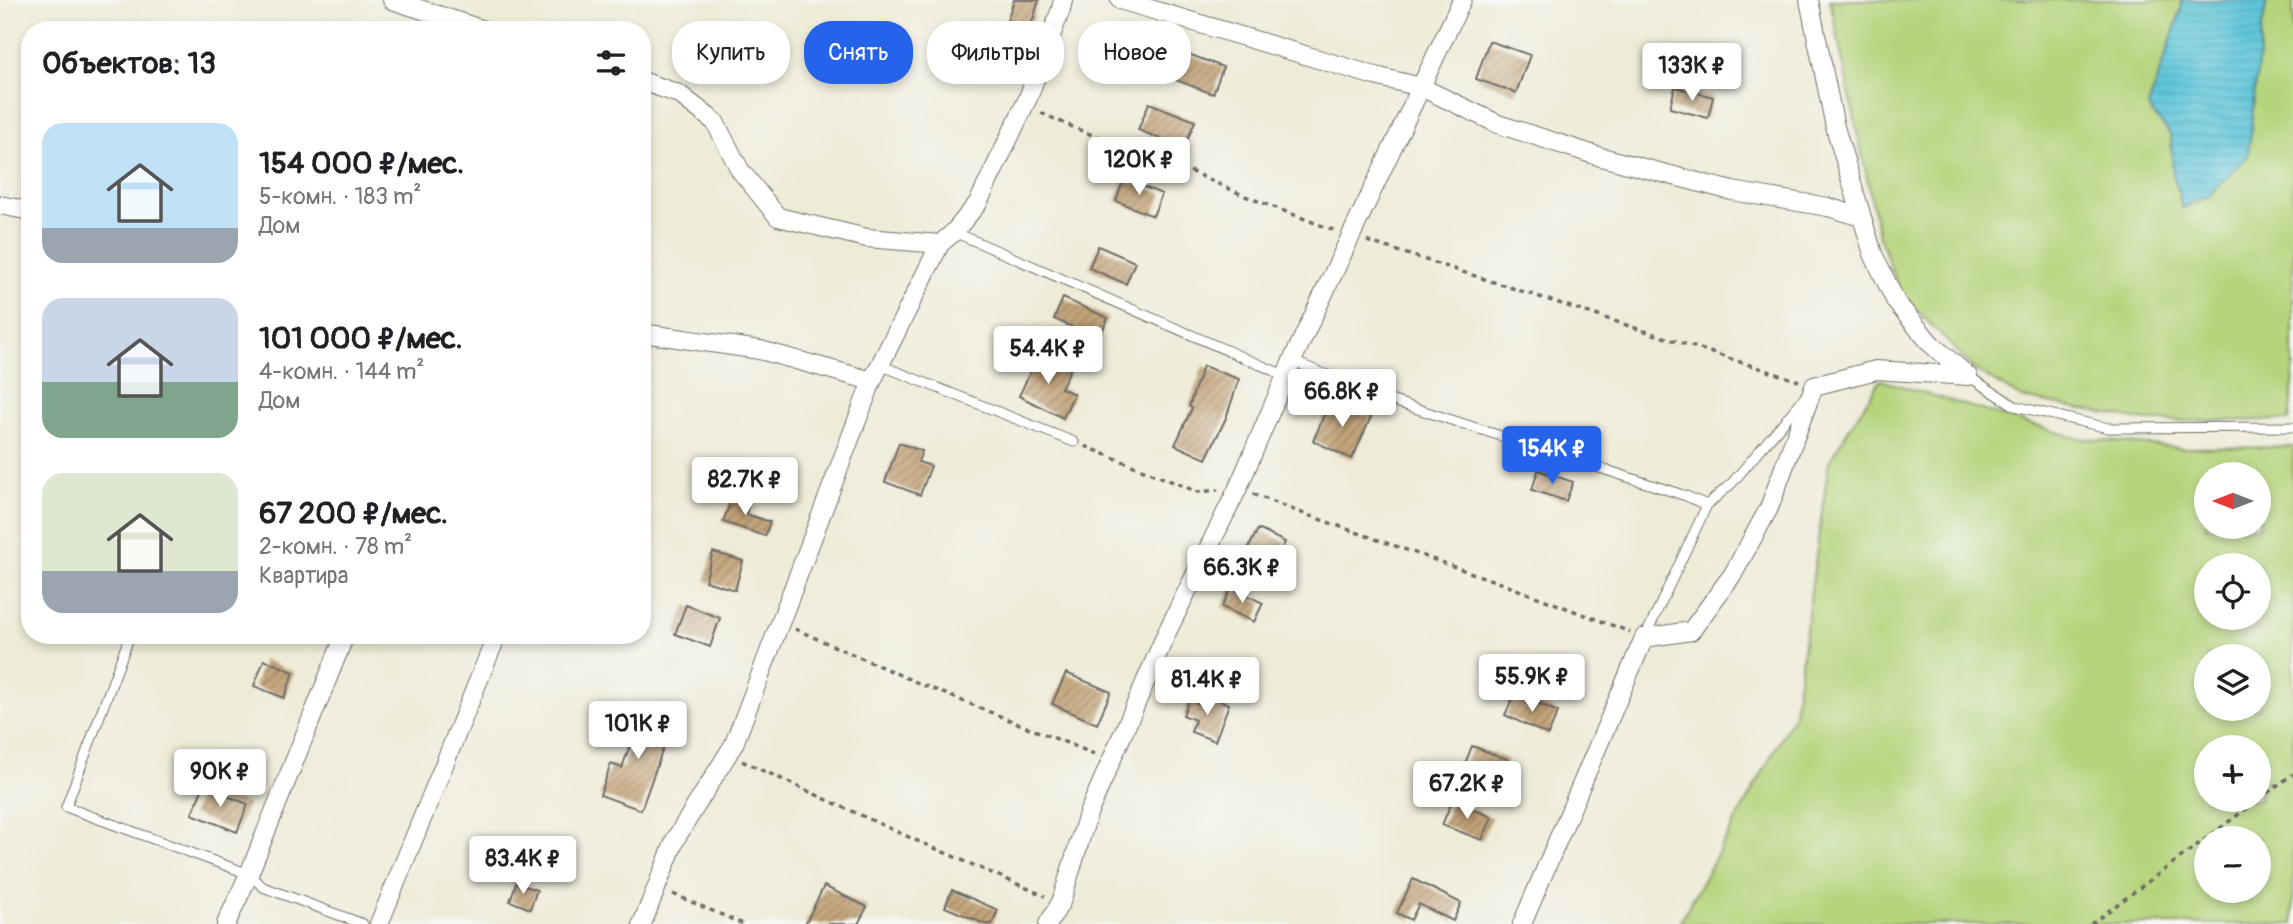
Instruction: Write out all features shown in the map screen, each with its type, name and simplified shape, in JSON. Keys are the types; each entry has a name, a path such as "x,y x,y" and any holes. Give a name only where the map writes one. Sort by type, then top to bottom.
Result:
{"street":[{"path":"392,0 456,21"},
{"path":"642,924 676,838 734,744 872,381 940,244 954,232 978,203 1024,105 1063,0"},
{"path":"1120,0 1421,88 1498,124 1601,157 1732,191 1828,207 1861,217"},
{"path":"1048,924 1061,902 1088,814 1167,632 1238,488 1289,369 1462,0"},
{"path":"1809,0 1835,127 1872,254 1896,302 1931,344 1968,376"},
{"path":"651,84 680,93 715,122 740,170 778,217 867,238 940,244"},
{"path":"0,205 21,209"},
{"path":"651,334 760,350 872,381"},
{"path":"1522,924 1644,638 1691,631 1733,574 1769,508 1814,386 1876,370 1968,376"},
{"path":"226,924 249,874 341,644"},
{"path":"379,924 493,644"}],"lane":[{"path":"954,232 1289,369 1707,505"},
{"path":"880,365 1074,442"},
{"path":"1968,376 2015,406 2108,428 2293,427"},
{"path":"1644,638 1707,505 1732,484 1814,386"},
{"path":"127,644 66,807 249,874 263,887 363,924"}],"path":[{"path":"1024,105 1082,131 1181,167 1245,196 1351,237 1814,386"},
{"path":"1074,442 1198,492 1238,488 1613,624 1644,638"},
{"path":"780,623 1110,762"},
{"path":"727,754 891,829 1061,902"},
{"path":"2271,790 2293,774"},
{"path":"2091,924 2242,812"},
{"path":"658,888 743,924"}],"green space":[{"path":"1830,0 2181,0 2181,9 2148,107 2171,135 2173,173 2262,27 2267,0 2293,0 2293,384 2289,420 2146,421 2022,398 1975,370 1901,294 1879,236"},
{"path":"1880,380 2077,438 2181,448 2293,447 2293,924 1679,924 1794,715 1829,461"}],"water":[{"path":"2181,0 2267,0 2248,155 2209,196 2182,208 2173,173 2171,135 2148,107 2181,10"}],"building":[{"path":"1014,0 1039,0 1032,21 1007,21"},
{"path":"1489,41 1530,55 1516,93 1476,79"},
{"path":"1191,55 1223,67 1213,94 1186,84 1191,84"},
{"path":"1675,87 1713,97 1708,118 1670,108"},
{"path":"1149,103 1195,121 1184,148 1138,130"},
{"path":"1124,179 1162,194 1153,216 1116,201"},
{"path":"1098,246 1135,262 1126,284 1089,268"},
{"path":"1063,298 1108,318 1099,339 1054,319"},
{"path":"1039,353 1071,368 1061,388 1074,394 1063,418 1019,396"},
{"path":"1203,366 1239,379 1226,418 1206,459 1175,445 1192,408 1189,406"},
{"path":"1331,400 1371,417 1352,459 1313,441"},
{"path":"899,443 922,451 918,462 931,466 920,495 885,482"},
{"path":"1538,470 1573,482 1566,501 1532,490"},
{"path":"733,495 750,501 746,514 770,522 765,536 723,522"},
{"path":"1258,529 1285,542 1273,568 1245,555"},
{"path":"713,552 743,561 735,590 705,581"},
{"path":"1231,588 1263,603 1254,622 1222,607"},
{"path":"686,605 720,618 710,647 675,634"},
{"path":"264,660 294,672 284,698 254,686"},
{"path":"1066,673 1111,692 1097,724 1052,704"},
{"path":"1515,693 1558,712 1548,735 1505,715"},
{"path":"1206,695 1229,704 1215,741 1191,732 1195,720 1183,715 1189,700 1202,705"},
{"path":"656,712 674,718 641,810 600,795 611,764 622,768 631,742 620,737 627,716 652,724"},
{"path":"1472,746 1507,759 1499,782 1463,769"},
{"path":"203,787 248,804 237,832 192,814"},
{"path":"1452,801 1492,817 1482,840 1442,825"},
{"path":"1413,879 1461,903 1453,921 1419,904 1411,920 1397,913"},
{"path":"516,883 537,890 530,909 510,901"},
{"path":"824,886 867,907 858,924 805,924"},
{"path":"952,890 998,910 992,924 985,924 945,907"}]}
